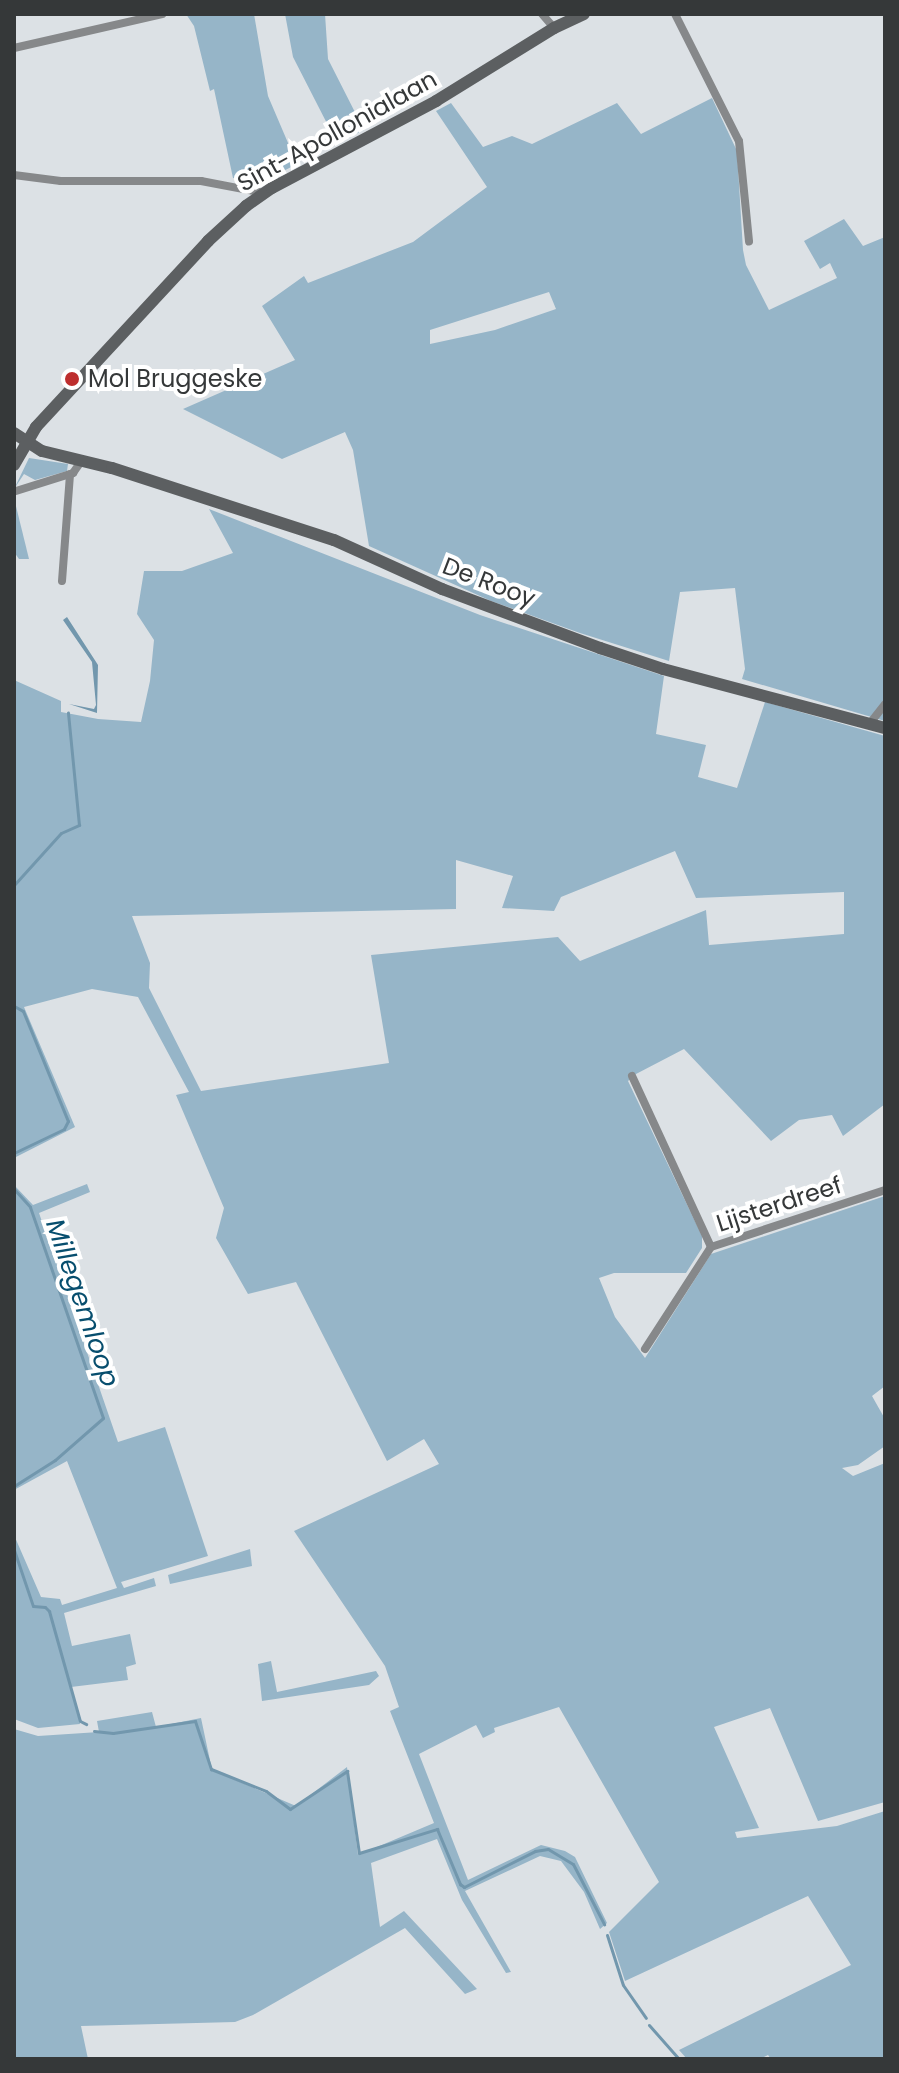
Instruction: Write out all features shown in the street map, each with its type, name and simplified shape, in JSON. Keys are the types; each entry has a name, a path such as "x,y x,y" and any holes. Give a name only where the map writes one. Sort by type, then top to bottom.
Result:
{"street":[{"path":"14,48 126,18 162,14"},
{"path":"542,14 554,28"},
{"name":"Sint-Apollonialaan","path":"14,465 25,442 208,241 264,193 436,101 554,28 584,14"},
{"path":"675,14 739,141 749,242"},
{"path":"14,175 61,181 201,181 264,193"},
{"name":"De Rooy","path":"14,433 42,451 82,460 334,540 454,594 613,652 885,728"},
{"path":"16,491 70,474 79,469 82,460"},
{"path":"62,581 70,474"},
{"path":"871,722 885,704"},
{"path":"632,1076 711,1247"},
{"name":"Lijsterdreef","path":"645,1349 711,1247 885,1190"}],"shaded area":[{"path":"186,14 254,14 268,96 297,164 262,182 233,178 214,89 210,91 194,26"},
{"path":"285,14 325,14 328,59 364,130 337,143 293,57"},
{"path":"712,98 737,151 746,265 769,310 837,278 830,263 820,269 804,241 844,219 863,246 885,237 885,721 742,679 745,669 735,588 680,592 669,661 580,633 491,601 369,546 353,450 345,432 282,459 183,409 295,360 262,306 304,276 308,283 413,242 487,187 436,111 451,103 483,147 512,136 532,144 617,103 641,134","holes":["549,292 556,309 495,330 430,344 430,330"]},
{"path":"29,458 68,464 67,471 35,480 24,474 14,489"},
{"path":"14,498 29,559 19,559 14,552"},
{"path":"209,509 480,615 664,676 656,734 706,745 698,777 737,788 765,702 885,736 885,1104 843,1136 832,1115 799,1120 771,1141 684,1049 636,1074 628,1081 702,1236 702,1248 686,1273 614,1273 599,1278 615,1317 645,1358 711,1254 885,1196 885,1386 872,1396 885,1419 885,1446 858,1465 842,1468 853,1476 885,1463 885,1802 818,1821 770,1708 714,1727 759,1828 735,1832 737,1838 837,1826 885,1811 885,2059 771,2059 768,2055 760,2059 687,2059 679,2050 851,1965 808,1896 625,1981 609,1932 659,1882 559,1707 494,1728 495,1732 483,1738 476,1725 419,1754 468,1880 541,1845 565,1851 575,1857 607,1923 600,1929 584,1892 561,1861 540,1856 465,1891 511,1972 506,1973 462,1900 437,1839 371,1863 380,1927 404,1911 477,1989 465,1994 405,1928 253,2015 235,2022 81,2026 88,2059 14,2059 14,1729 38,1736 99,1732 97,1721 152,1712 156,1727 201,1718 212,1770 296,1806 347,1767 358,1855 434,1823 390,1711 399,1707 385,1666 294,1531 439,1464 424,1439 387,1461 296,1282 248,1294 216,1238 224,1208 176,1095 189,1092 138,997 92,989 24,1007 75,1127 14,1158 14,680 61,701 61,712 141,722 150,681 154,640 137,614 144,571 182,571 233,553","holes":["675,851 696,898 844,892 844,934 709,945 706,910 580,961 558,937 371,955 389,1063 201,1091 149,988 150,963 132,916 456,909 456,860 513,876 502,908 554,911 561,897"]},
{"path":"67,617 98,665 97,713 69,704 94,709 96,705 92,662 63,620"},
{"path":"87,1184 90,1192 39,1213 118,1442 165,1427 208,1556 121,1582 124,1588 154,1578 156,1586 64,1613 72,1646 130,1634 136,1664 126,1667 128,1680 71,1687 80,1724 38,1728 14,1719 14,1535 41,1597 60,1599 62,1605 117,1588 67,1461 14,1490 14,1185 33,1205"},
{"path":"250,1549 252,1566 170,1584 168,1575"},
{"path":"271,1661 277,1692 376,1671 379,1676 369,1685 262,1701 258,1664"}],"waterway":[{"name":"Millegemloop","path":"14,885 61,833 79,825 68,713"},
{"name":"Millegemloop","path":"14,1006 23,1011 68,1121 64,1129 14,1153"},
{"name":"Millegemloop","path":"14,1189 30,1207 103,1418 55,1460 14,1486"},
{"name":"Millegemloop","path":"14,1550 33,1606 45,1607 49,1611 80,1721 86,1724"},
{"name":"Millegemloop","path":"94,1731 113,1733 195,1721 211,1769 266,1791 290,1809 347,1771 359,1853 437,1829 464,1887 535,1851 548,1849 573,1864 604,1924"},
{"name":"Millegemloop","path":"607,1935 623,1985 646,2018"},
{"name":"Millegemloop","path":"649,2025 679,2059"}],"place":[{"name":"Mol Bruggeske","path":"72,379"}]}
